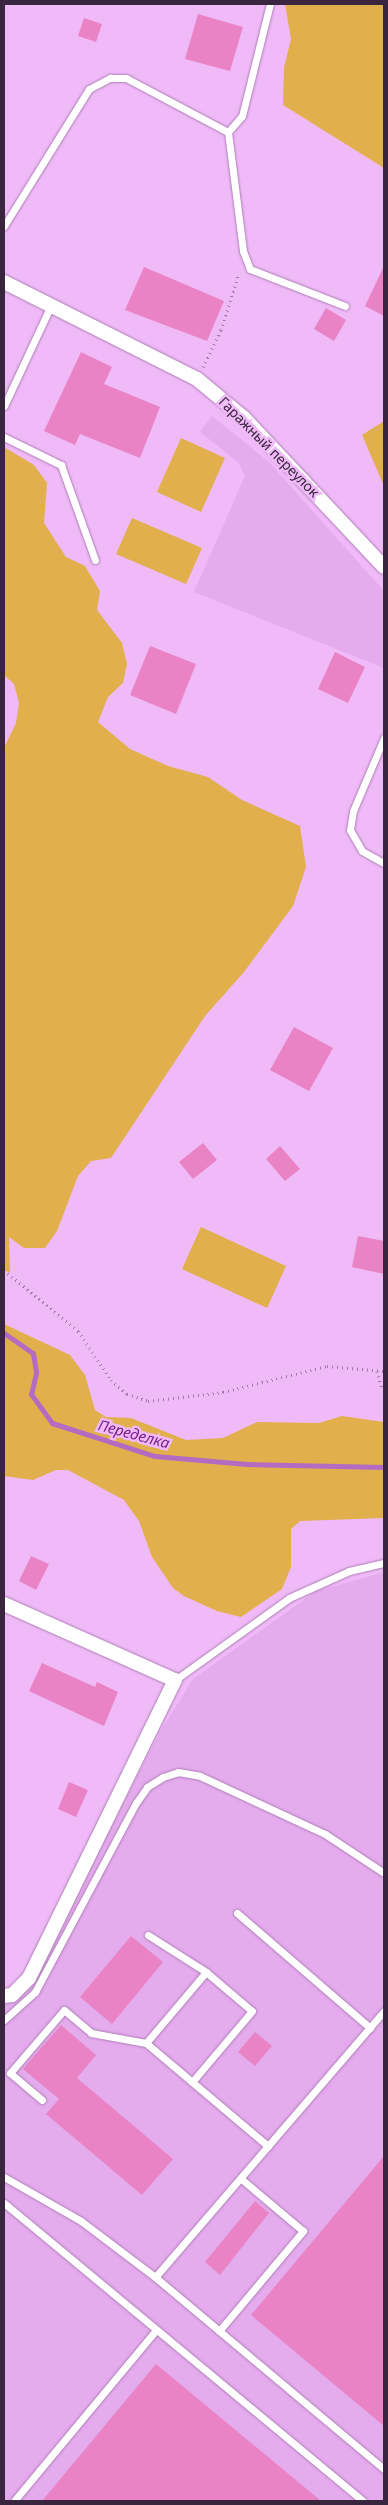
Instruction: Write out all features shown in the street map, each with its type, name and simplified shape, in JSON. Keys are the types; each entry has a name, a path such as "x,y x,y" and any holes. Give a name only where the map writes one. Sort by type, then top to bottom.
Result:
{"street":[{"name":"Гаражный переулок","path":"4,282 197,379 244,418 384,567"},
{"path":"4,1604 175,1680 29,1978 12,1995 4,1996"}],"lane":[{"path":"270,4 242,116 228,132 243,251 250,269 345,306"},
{"path":"4,226 89,89 110,78 126,78 228,132"},
{"path":"4,406 52,305"},
{"path":"4,437 61,464 95,560"},
{"path":"384,738 353,811 350,830 362,851 384,863"},
{"path":"175,1680 289,1598 349,1571 384,1563"},
{"path":"4,2020 35,1992 136,1803 148,1787 163,1777 178,1772 200,1776 325,1834 384,1873"},
{"path":"236,1913 370,2028"},
{"path":"148,1935 206,1972 252,2011 192,2082"},
{"path":"146,2043 206,1972"},
{"path":"42,2100 10,2073 64,2010 90,2033 146,2043 268,2146"},
{"path":"156,2277 384,2011"},
{"path":"4,2177 80,2221 156,2277 384,2469"},
{"path":"219,2331 303,2231 240,2178"},
{"path":"4,2204 363,2501"},
{"path":"14,2501 156,2330"}],"path":[{"path":"197,379 236,291 243,251"},
{"path":"4,1270 78,1331 111,1380 127,1394 148,1401 223,1392 327,1366 384,1372"},
{"path":"377,1371 382,1388"}],"shaded area":[{"path":"285,4 384,4 384,168 283,105 284,68 291,39"},
{"path":"212,416 269,462 384,591 384,668 194,592 245,476 238,462 200,432"},
{"path":"384,421 384,486 362,435"},
{"path":"181,438 225,458 201,512 157,492"},
{"path":"4,447 34,465 47,483 44,523 66,557 85,566 100,591 97,610 122,643 127,664 123,683 108,697 98,722 130,749 168,766 208,777 242,800 300,826 306,867 293,906 244,972 205,1016 111,1158 91,1161 78,1176 57,1231 45,1248 24,1248 9,1237 10,1273 4,1270 4,748 16,723 19,703 14,684 4,675"},
{"path":"132,518 202,548 186,584 116,554"},
{"path":"201,1227 286,1266 267,1308 182,1269"},
{"path":"4,1324 70,1355 85,1375 95,1410 106,1417 131,1418 186,1440 223,1438 257,1422 319,1423 342,1416 384,1422 384,1518 300,1521 291,1529 291,1567 282,1589 241,1617 217,1611 184,1596 173,1588 152,1557 139,1521 124,1500 68,1470 56,1470 33,1480 4,1476"},
{"path":"384,1572 384,2501 4,2501 4,2002 15,2002 28,1989 161,1730 193,1679 316,1591"}],"building":[{"path":"198,14 243,27 230,71 185,59"},
{"path":"84,18 102,24 96,42 78,36"},
{"path":"384,266 384,316 365,306"},
{"path":"144,267 224,301 207,341 125,310"},
{"path":"326,308 346,320 334,341 314,329"},
{"path":"81,352 112,367 104,384 160,407 140,458 80,434 75,445 44,431"},
{"path":"150,646 196,664 176,714 130,695"},
{"path":"335,652 365,667 348,703 318,689"},
{"path":"294,1027 333,1048 309,1091 270,1070"},
{"path":"203,1143 217,1160 193,1179 179,1162"},
{"path":"280,1146 300,1169 285,1181 266,1159"},
{"path":"358,1236 384,1241 384,1274 352,1267"},
{"path":"31,1556 49,1564 36,1590 19,1581"},
{"path":"42,1663 95,1687 97,1682 118,1692 104,1726 29,1691"},
{"path":"69,1782 88,1790 76,1817 58,1809"},
{"path":"131,1936 163,1962 112,2024 80,1997"},
{"path":"61,2025 96,2055 77,2078 173,2159 142,2195 46,2114 59,2099 23,2069"},
{"path":"255,2032 272,2046 255,2066 238,2052"},
{"path":"384,2156 384,2426 251,2315"},
{"path":"255,2201 269,2213 220,2275 205,2262"},
{"path":"156,2364 321,2501 42,2501"}],"waterway":[{"name":"Переделка","path":"4,1333 33,1353 36,1373 31,1394 52,1423 155,1456 247,1464 384,1467"}]}
